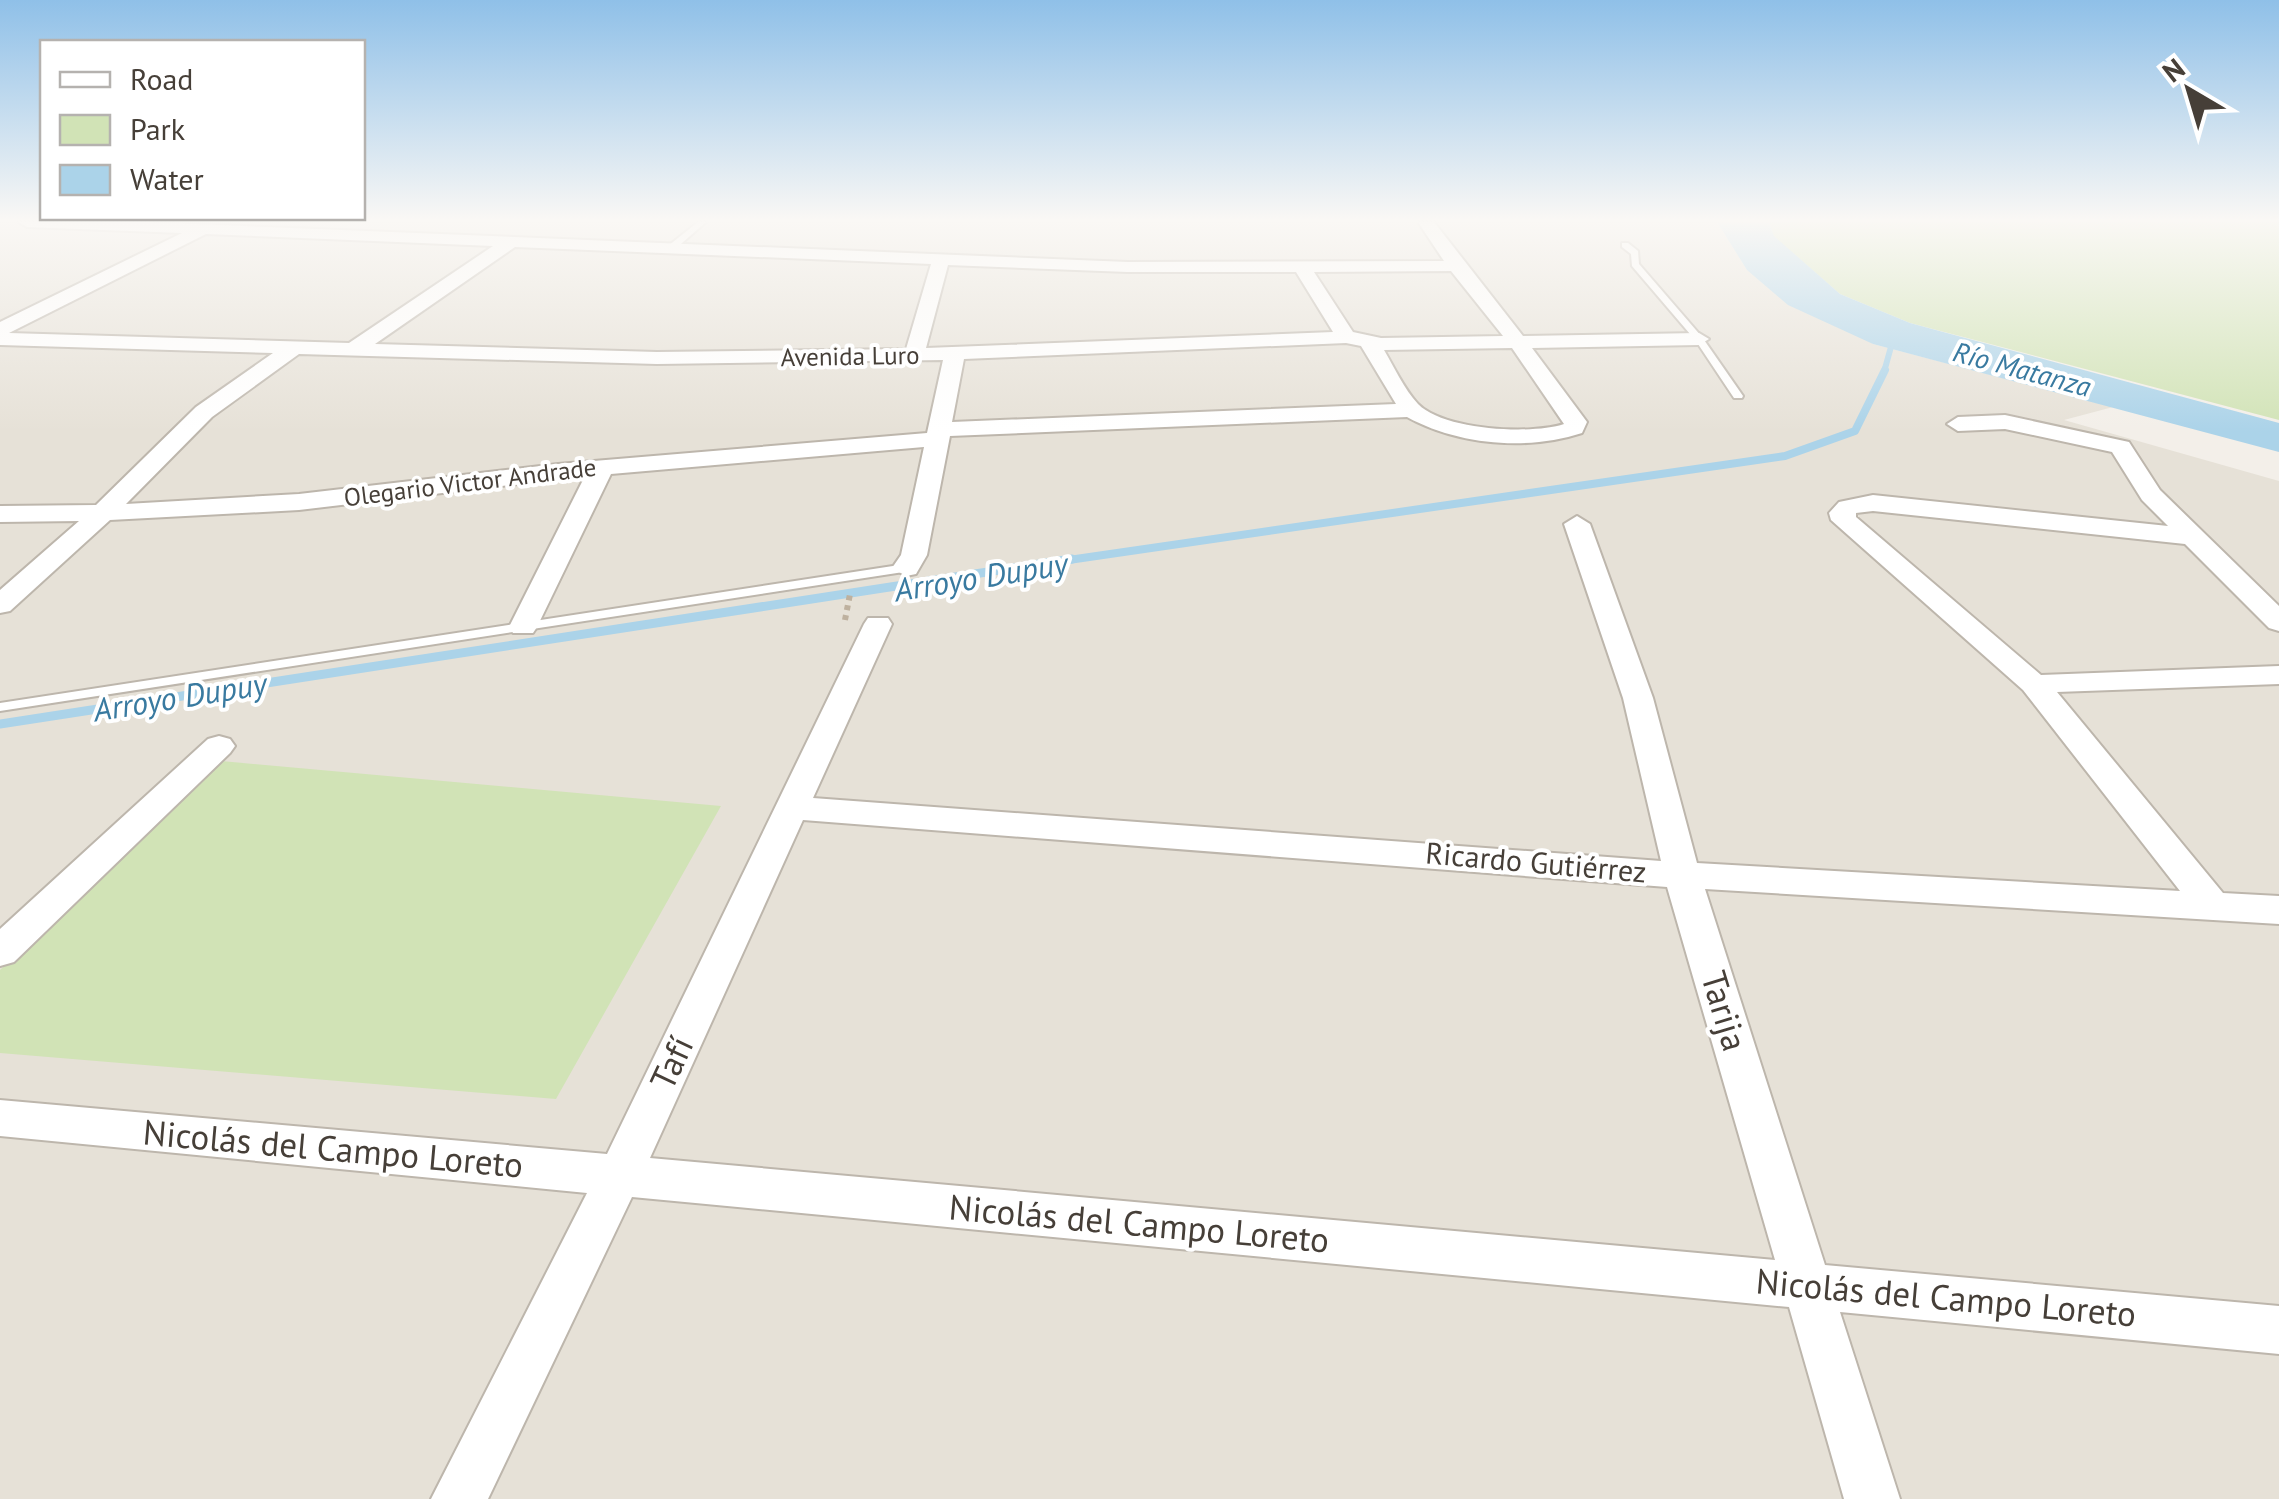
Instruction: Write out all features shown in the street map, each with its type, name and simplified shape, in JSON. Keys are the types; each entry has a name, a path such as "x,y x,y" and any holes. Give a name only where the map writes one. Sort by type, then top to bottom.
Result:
{"street":[{"path":"0,330 76,292"},
{"path":"355,348 438,292"},
{"path":"914,355 932,292"},
{"path":"1317,292 1346,338"},
{"path":"1477,292 1518,342"},
{"name":"Avenida Luro","path":"0,338 616,358 954,354 1346,338 1369,343 1699,339"},
{"name":"Olegario Victor Andrade","path":"0,514 102,513 314,500 941,434 1411,410 1439,424 1533,437 1568,432 1576,422 1518,342"},
{"path":"1369,343 1411,410"},
{"path":"0,605 102,513 204,412 295,347"},
{"path":"906,568 914,555 954,354"},
{"path":"1958,424 2005,422 2121,446 2151,494 2188,536 2279,622"},
{"path":"523,627 602,467"},
{"path":"2188,536 1872,503 1848,507 1842,513 1844,520 2034,684 2214,908"},
{"name":"Tarija","path":"1577,524 1638,698 1682,875 1872,1499"},
{"name":"Tafí","path":"459,1499 619,1176 878,624"},
{"path":"2034,684 2279,674"},
{"path":"0,952 220,746"},
{"name":"Ricardo Gutiérrez","path":"793,808 1682,875 2279,910"},
{"name":"Nicolás del Campo Loreto","path":"0,1118 2279,1330"}],"lane":[{"path":"1659,292 1699,339 1738,396"},
{"path":"0,707 906,568"}],"shaded area":[{"path":"0,292 1784,292 1873,344 2113,407 2064,420 2279,481 2279,1499 0,1499"}],"green space":[{"path":"1838,292 2279,292 2279,420 1910,323"},
{"path":"221,761 721,806 556,1099 0,1053 0,970"}],"water":[{"name":"Río Matanza","path":"1773,292 1838,292 1910,323 2279,423 2279,452 1873,344 1788,305"}],"waterway":[{"name":"Arroyo Dupuy","path":"1884,372 1894,336"},
{"name":"Arroyo Dupuy","path":"1055,562 1785,456 1855,431 1885,370"},
{"name":"Arroyo Dupuy","path":"0,724 1072,559"}]}
